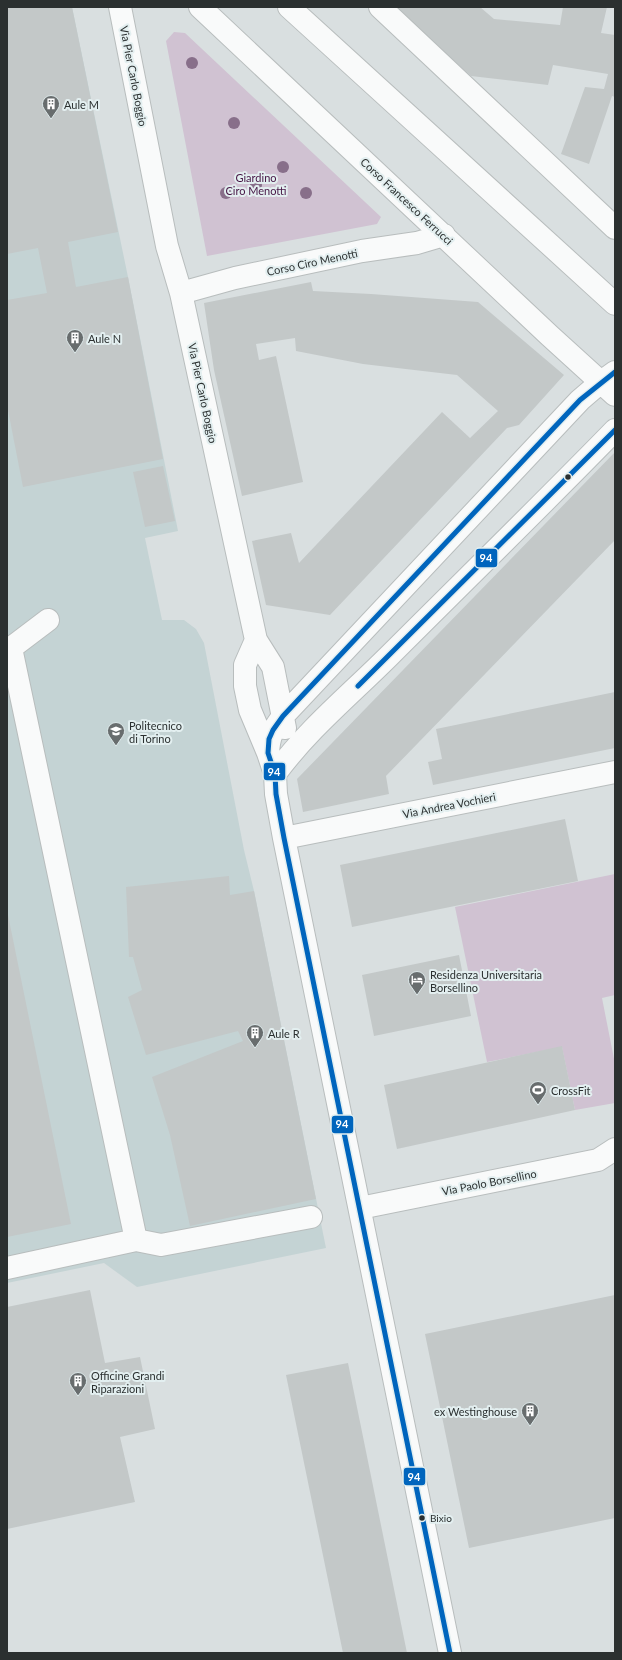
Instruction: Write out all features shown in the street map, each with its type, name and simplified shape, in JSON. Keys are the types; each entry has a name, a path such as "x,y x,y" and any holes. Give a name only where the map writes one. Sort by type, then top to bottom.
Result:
{"street":[{"name":"Via Pier Carlo Boggio","path":"120,7 167,246 181,293 256,640 273,667 283,716 279,754"},
{"name":"Corso Francesco Ferrucci","path":"200,7 444,235 610,383"},
{"path":"289,7 615,304"},
{"path":"380,7 615,228"},
{"name":"Corso Ciro Menotti","path":"181,293 235,278 362,251 417,243 444,235"},
{"path":"283,716 580,400 610,383"},
{"path":"450,1653 284,838 276,794 275,774 279,754 313,729 385,660 615,430"},
{"path":"48,620 9,648 136,1240"},
{"path":"256,640 245,665 246,686 250,710 279,754"},
{"name":"Via Andrea Vochieri","path":"284,838 615,772"},
{"path":"97,1009 129,1157 119,1159"},
{"name":"Via Paolo Borsellino","path":"360,1208 609,1156"},
{"path":"7,1268 136,1240 161,1245 311,1217"}],"shaded area":[{"name":"Politecnico di Torino","path":"7,7 72,7 128,277 178,531 145,538 162,620 184,620 196,629 204,643 244,850 254,891 326,1248 137,1287 104,1263 7,1283"}],"green space":[{"name":"Giardino Ciro Menotti","path":"174,32 185,33 381,217 377,224 207,256 166,41"},
{"path":"615,874 615,995 602,998 615,1064 615,1103 575,1110 562,1047 487,1062 455,907"}],"building":[{"path":"7,7 72,7 118,232 68,242 76,287 128,277 163,459 23,487 7,405 7,300 47,293 38,248 7,254"},
{"path":"394,7 480,7 494,19 560,25 563,7 607,7 601,33 615,35 615,97 612,96 589,164 561,154 585,87 604,89 608,74 553,65 548,85 471,76"},
{"path":"311,282 313,291 478,302 564,375 519,425 507,428 330,615 266,605 252,541 291,533 299,563 442,412 470,438 498,411 457,375 363,364 296,351 295,338 256,344 259,360 276,356 303,482 242,496 214,370 204,303"},
{"path":"615,452 615,540 386,776 389,794 303,812 297,779"},
{"path":"163,466 175,521 145,527 133,472"},
{"path":"615,692 615,748 433,785 428,762 442,759 436,729"},
{"path":"565,819 578,881 352,927 340,865"},
{"name":"Aule R","path":"229,876 230,895 254,891 316,1199 190,1226 170,1135 152,1077 243,1041 238,1031 146,1055 128,997 142,990 133,957 129,957 126,887"},
{"path":"8,915 71,1224 7,1237 7,916"},
{"path":"459,955 471,1016 374,1036 362,975"},
{"path":"562,1046 575,1110 397,1149 384,1085"},
{"name":"Officine Grandi Riparazioni","path":"90,1290 105,1363 140,1357 155,1429 120,1437 135,1502 7,1529 7,1307"},
{"name":"ex Westinghouse","path":"615,1295 615,1518 469,1548 425,1334"},
{"path":"348,1363 407,1653 343,1653 286,1375"}],"transit line":[{"name":"94","path":"450,1653 284,838 276,794 275,774 268,753 269,739 273,730 283,716 580,400 615,372"},
{"name":"94","path":"358,686 615,430"}],"place":[{"name":"Aule M","path":"51,119"},
{"name":"Aule N","path":"75,353"},
{"name":"Politecnico di Torino","path":"116,746"},
{"name":"Residenza Universitaria Borsellino","path":"417,995"},
{"name":"Aule R","path":"255,1048"},
{"name":"CrossFit","path":"538,1105"},
{"name":"Officine Grandi Riparazioni","path":"78,1396"},
{"name":"ex Westinghouse","path":"530,1426"},
{"name":"Bixio","path":"422,1518"}]}
